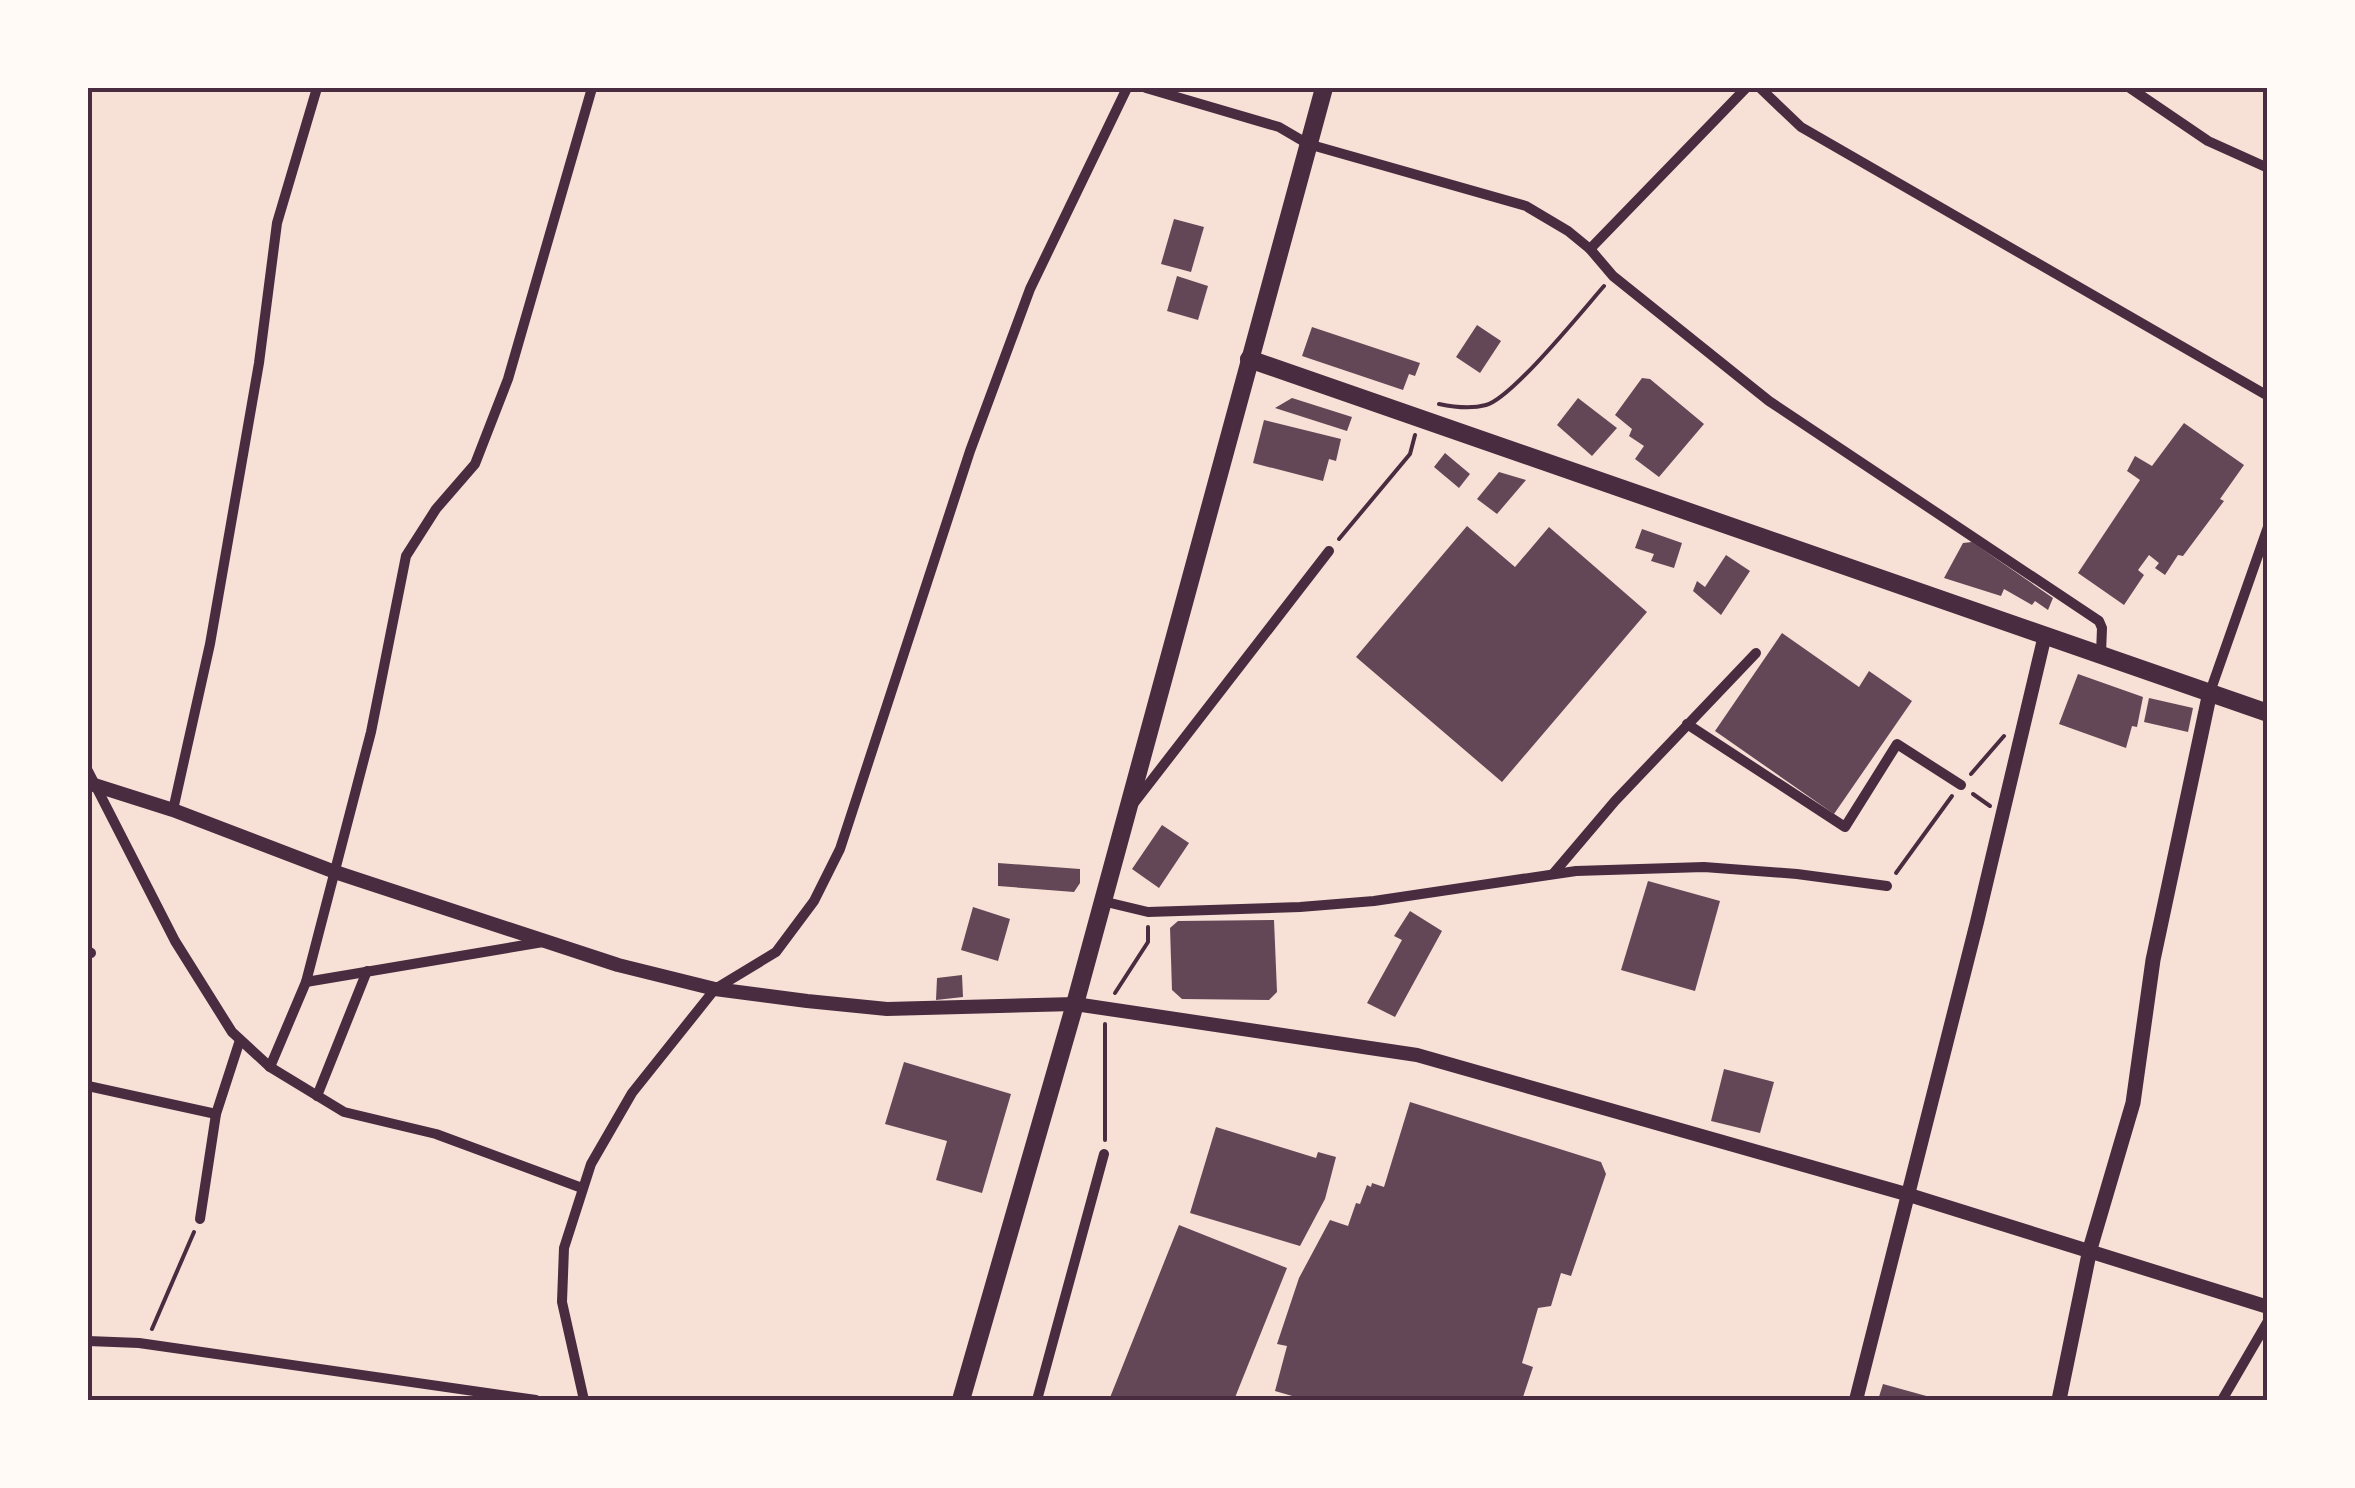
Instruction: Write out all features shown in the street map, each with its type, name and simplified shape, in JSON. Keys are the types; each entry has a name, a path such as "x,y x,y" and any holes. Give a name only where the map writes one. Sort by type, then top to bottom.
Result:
{"highway":[{"path":"961,1400 1075,1004 1324,88"},
{"path":"1249,359 2268,713"}],"main road":[{"path":"2059,1400 2090,1249 2133,1103 2154,960 2210,692"}],"street":[{"path":"173,810 210,644 259,363 277,224 317,88"},
{"path":"270,1067 306,982 371,732 406,556 436,509 476,464 508,378 592,88"},
{"path":"584,1400 562,1302 564,1248 591,1164 632,1093 716,988 776,952 814,900 840,848 970,450 1030,289 1128,88"},
{"path":"1146,88 1279,127 1308,144 1526,206 1568,230 1590,248 1613,276 1769,402 2098,622 2102,628 2101,653"},
{"path":"1590,248 1746,88"},
{"path":"1760,88 1800,127 2268,396"},
{"path":"2130,88 2208,141 2268,168"},
{"path":"2210,692 2268,527"},
{"path":"1126,815 1329,550"},
{"path":"1856,1400 2045,635"},
{"path":"1552,875 1615,800 1756,653"},
{"path":"1687,724 1845,826 1897,744 1961,786"},
{"path":"90,780 334,872 618,966 716,988 888,1009 1075,1004 1416,1055 1906,1194 2090,1249 2267,1310 2222,1400"},
{"path":"90,780 174,941 232,1032 270,1067 344,1112 436,1134 582,1188"},
{"path":"1102,901 1148,912 1300,908 1374,902 1552,875 1704,867 1886,886"},
{"path":"306,982 544,942"},
{"path":"317,1096 367,971"},
{"path":"200,1219 216,1114 240,1040"},
{"path":"88,1086 216,1114"},
{"path":"1037,1400 1104,1154"},
{"path":"88,1341 146,1344 536,1400"}],"path":[{"path":"1329,550 1410,454 1419,418 1434,402 1452,407 1489,405 1539,358 1613,276"},
{"path":"1961,786 2002,814"},
{"path":"1104,1154 1105,1008 1148,942 1148,912"},
{"path":"146,1344 200,1219"}],"building":[{"path":"1174,219 1204,227 1191,272 1161,264"},
{"path":"1177,276 1208,286 1198,320 1167,311"},
{"path":"1477,325 1501,341 1480,373 1456,357"},
{"path":"1312,327 1420,363 1415,376 1409,374 1403,390 1302,356"},
{"path":"1642,378 1650,379 1704,424 1659,477 1635,459 1644,446 1629,436 1632,429 1615,415"},
{"path":"1292,398 1352,417 1347,431 1275,408"},
{"path":"1578,398 1617,428 1592,456 1557,425"},
{"path":"1264,420 1341,439 1336,461 1329,459 1323,481 1253,463"},
{"path":"2184,423 2244,465 2220,499 2224,501 2165,575 2155,568 2159,563 2149,555 2138,570 2144,575 2124,605 2078,573 2140,480 2127,471 2135,456 2152,466"},
{"path":"1445,453 1470,474 1459,488 1434,467"},
{"path":"1499,472 1526,480 1497,514 1477,499"},
{"path":"1467,526 1515,567 1549,527 1647,612 1502,782 1356,657"},
{"path":"1642,529 1682,543 1674,568 1651,561 1654,554 1635,548"},
{"path":"1972,542 2053,598 2048,610 2004,589 2001,596 1944,578 1963,543"},
{"path":"1726,555 1750,571 1721,615 1693,591 1697,581 1705,587"},
{"path":"1782,633 1859,687 1869,671 1912,701 1834,814 1715,731"},
{"path":"2078,674 2143,697 2137,727 2132,726 2126,748 2059,724"},
{"path":"2149,698 2193,708 2188,732 2144,722"},
{"path":"1162,825 1189,843 1159,888 1132,869"},
{"path":"998,863 1080,869 1080,883 1074,892 998,886"},
{"path":"1648,881 1720,901 1695,991 1621,970"},
{"path":"973,907 1010,919 998,961 961,950"},
{"path":"1410,911 1442,931 1395,1017 1367,1003 1402,940 1394,936"},
{"path":"1274,920 1277,992 1269,1000 1182,999 1172,990 1170,928 1178,921"},
{"path":"962,975 963,997 936,1000 937,978"},
{"path":"904,1062 1011,1094 982,1193 936,1180 947,1141 885,1124"},
{"path":"1724,1069 1774,1082 1760,1133 1711,1121"},
{"path":"1410,1102 1601,1162 1606,1174 1571,1276 1561,1273 1551,1306 1538,1308 1522,1363 1533,1367 1522,1400 1306,1400 1275,1391 1287,1346 1277,1344 1299,1278 1330,1220 1348,1226 1367,1185 1384,1187"},
{"path":"1216,1127 1316,1158 1318,1152 1336,1157 1325,1199 1300,1246 1190,1213"},
{"path":"1179,1225 1287,1268 1234,1400 1109,1400"},
{"path":"1883,1384 1930,1397 1878,1400"}]}
